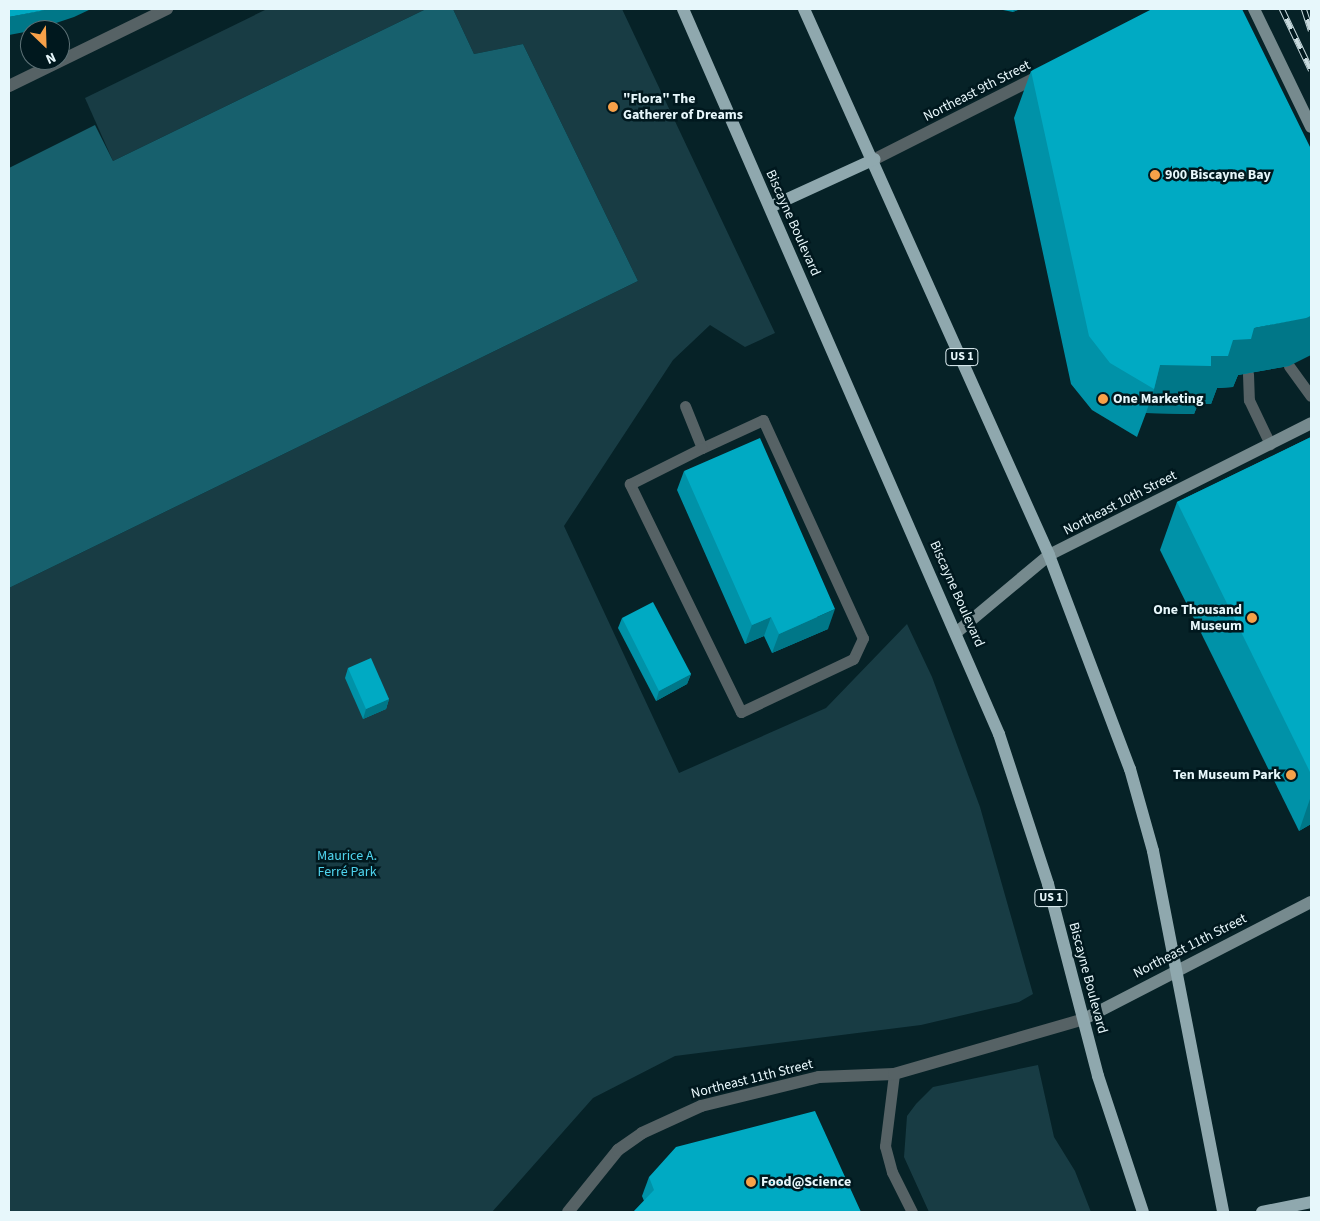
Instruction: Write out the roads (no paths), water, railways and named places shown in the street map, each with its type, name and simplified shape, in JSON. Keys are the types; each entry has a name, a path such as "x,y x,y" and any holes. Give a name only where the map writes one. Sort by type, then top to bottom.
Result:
{"main road":[{"name":"Biscayne Boulevard","path":"683,9 957,632 1015,777 1084,1019 1143,1212"},
{"name":"US 1","path":"804,9 875,159 1049,555 1130,769 1153,851 1174,969 1223,1212"},
{"path":"770,207 875,159"},
{"path":"1262,1212 1311,1202"}],"street":[{"path":"9,86 168,9"},
{"path":"1254,9 1311,127"},
{"name":"Northeast 9th Street","path":"875,159 1053,69"},
{"name":"Northeast 10th Street","path":"957,632 1049,555 1311,423"},
{"name":"Northeast 11th Street","path":"568,1212 618,1150 642,1133 701,1106 819,1076 894,1074 1084,1019 1174,969 1311,902"}],"lane":[{"path":"1289,366 1311,396"},
{"path":"1248,374 1248,400 1270,444"},
{"path":"685,406 702,448"},
{"path":"763,420 863,638 853,659 741,712 630,484 702,448 763,420"},
{"path":"894,1074 885,1146 892,1172 912,1212"}],"railway":[{"path":"1282,9 1311,70"},
{"path":"1304,9 1311,31"}],"place":[{"name":"\"Flora\" The Gatherer of Dreams","path":"613,107"},
{"name":"900 Biscayne Bay","path":"1155,175"},
{"name":"One Marketing","path":"1103,399"},
{"name":"One Thousand Museum","path":"1252,618"},
{"name":"Ten Museum Park","path":"1291,775"},
{"name":"Food@Science","path":"751,1182"}],"park label":[{"name":"Maurice A. Ferré Park","path":"347,864"}]}
